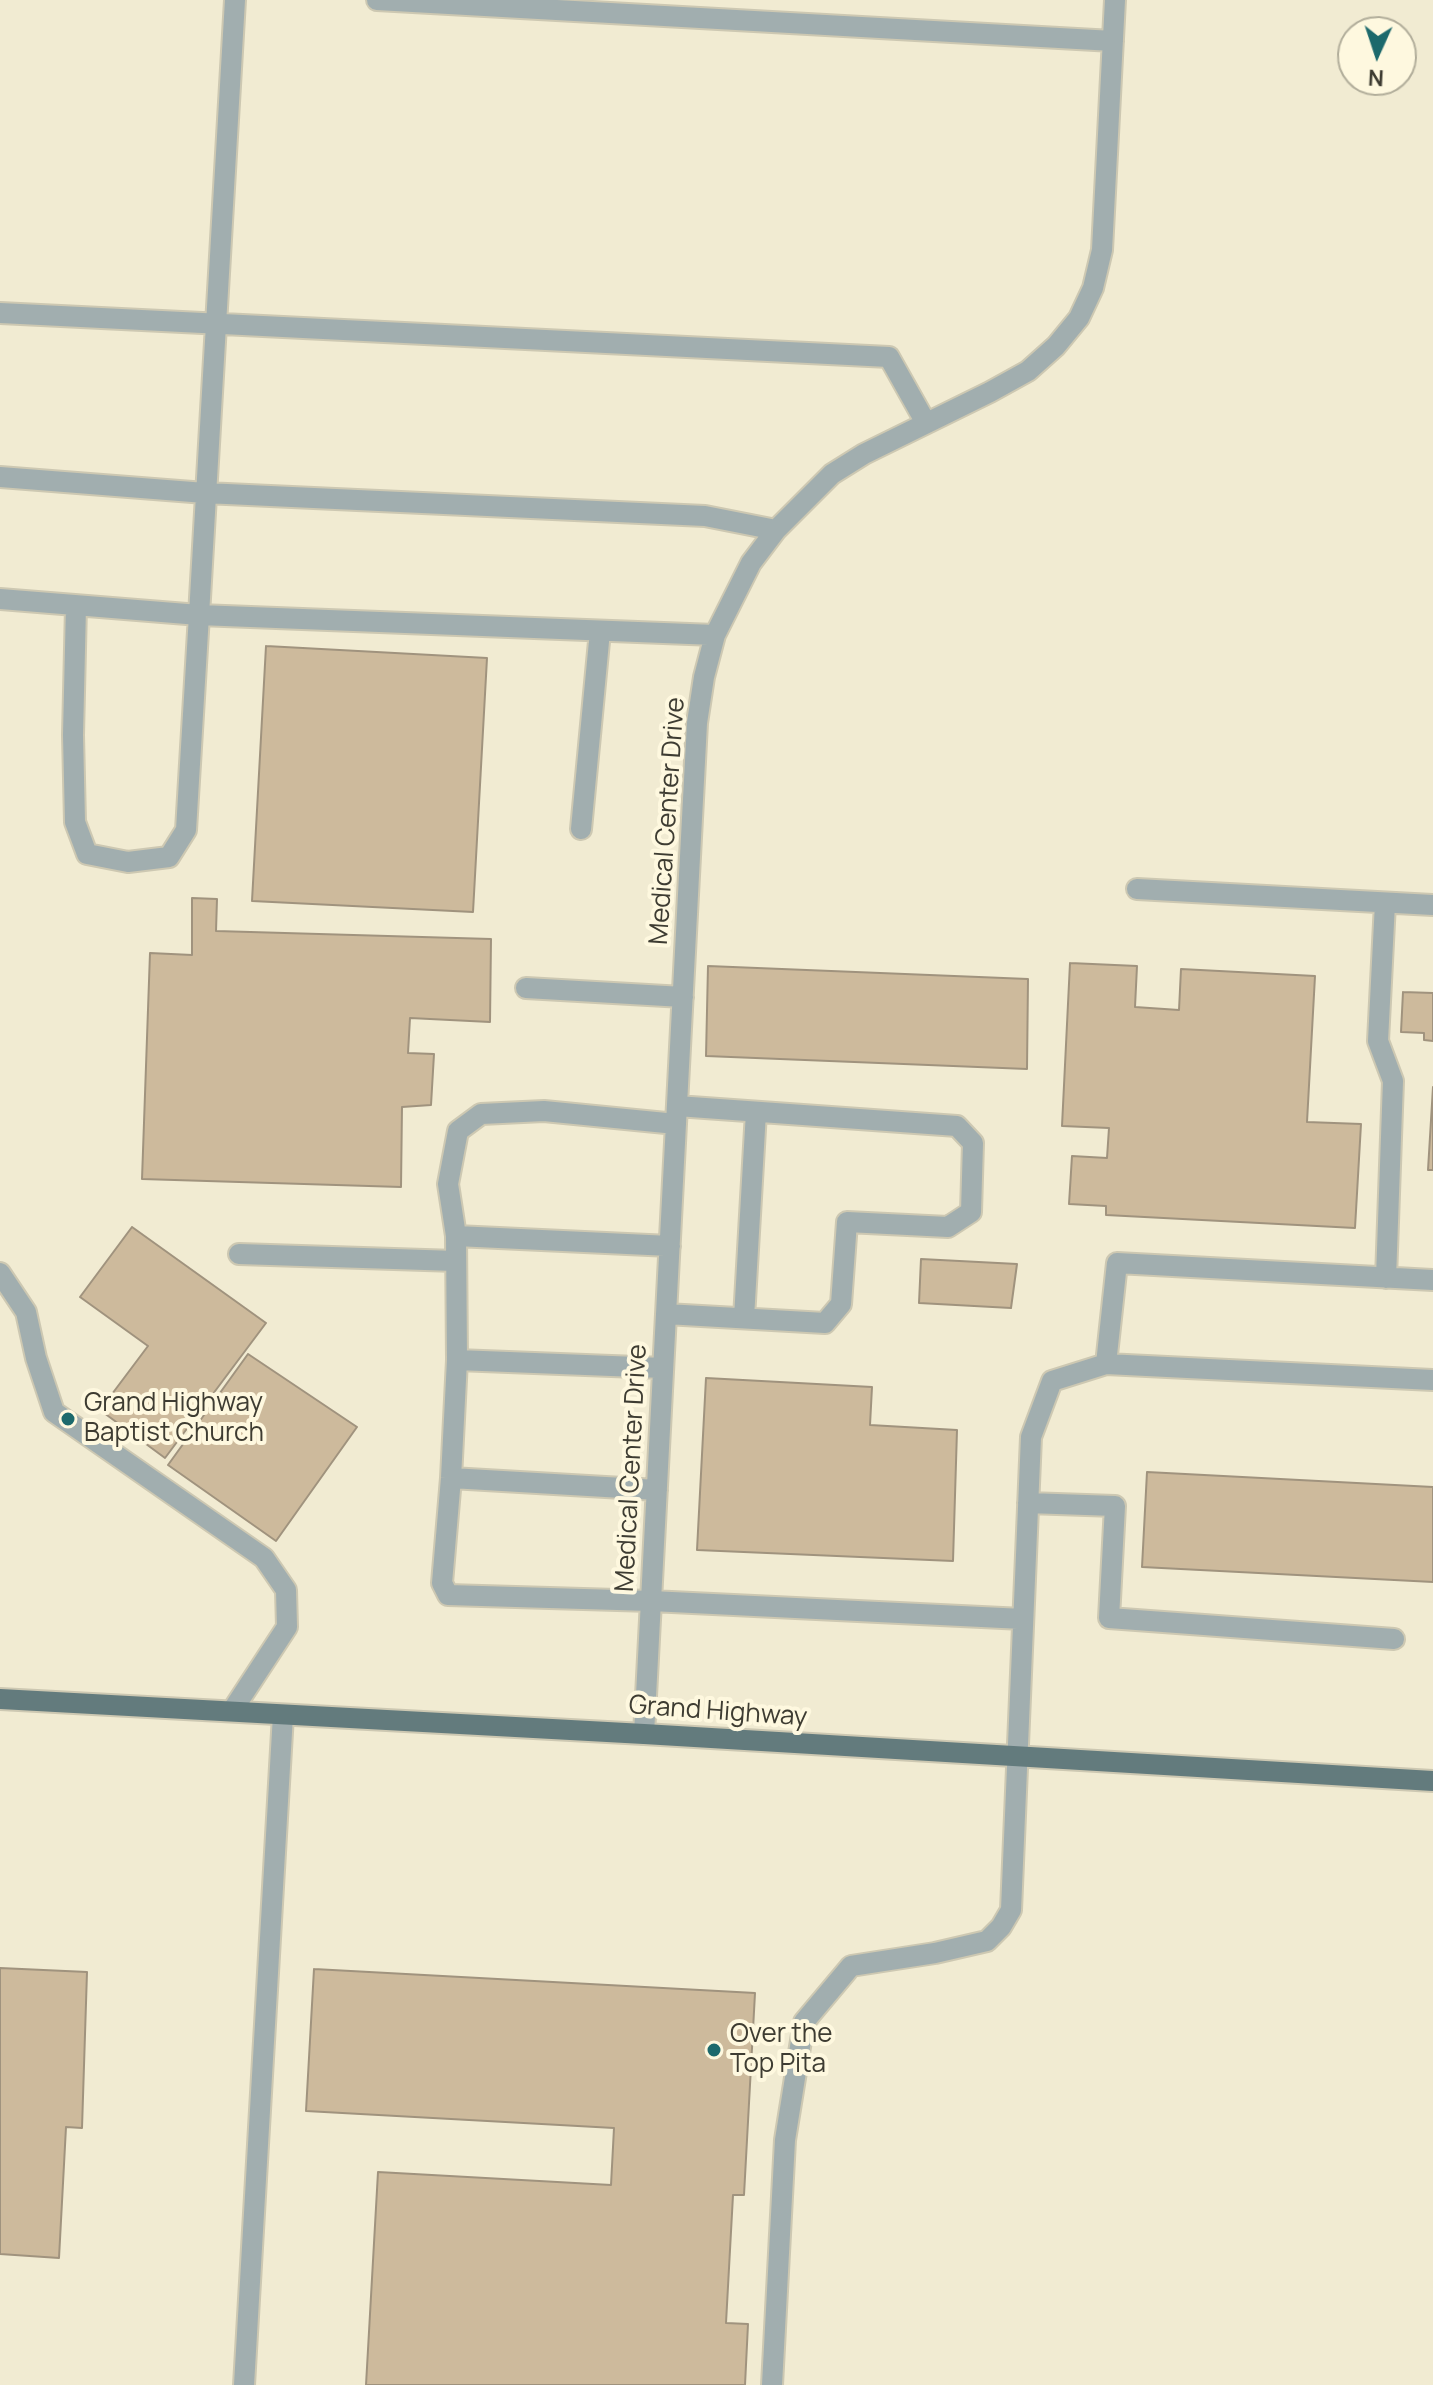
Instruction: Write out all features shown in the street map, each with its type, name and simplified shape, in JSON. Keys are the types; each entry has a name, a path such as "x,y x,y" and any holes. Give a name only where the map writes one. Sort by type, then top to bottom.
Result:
{"main road":[{"name":"Grand Highway","path":"0,1699 1433,1781"}],"street":[{"path":"76,606 73,735 75,822 87,854 128,862 169,857 186,830 235,0"},
{"path":"377,0 1113,41"},
{"name":"Medical Center Drive","path":"644,1734 697,723 715,635 751,563 776,530 832,474 864,454 1028,371 1056,346 1079,318 1093,288 1102,250 1115,0"},
{"path":"0,313 889,357 926,423"},
{"path":"0,477 205,493 705,516 776,530"},
{"path":"0,599 199,615 715,635"},
{"path":"581,829 600,631"},
{"path":"1137,889 1433,905"},
{"path":"1385,903 1378,1041 1393,1081 1386,1278"},
{"path":"526,988 683,997"},
{"path":"666,1314 825,1323 841,1304 847,1222 948,1227 971,1212 973,1143 957,1126 756,1112 676,1115 544,1111 481,1114 458,1131 448,1184 456,1236 457,1360 442,1583 448,1595 651,1601 1023,1619"},
{"path":"744,1318 756,1112"},
{"path":"456,1236 670,1246"},
{"path":"239,1254 456,1261"},
{"path":"1106,1364 1117,1263 1433,1280"},
{"path":"0,1273 26,1312 36,1358 54,1412 264,1558 286,1590 287,1627 232,1711"},
{"path":"457,1360 663,1368"},
{"path":"772,2385 785,2140 804,2022 851,1966 935,1953 987,1941 1001,1927 1011,1910 1031,1437 1052,1381 1106,1364 1433,1380"},
{"path":"451,1478 657,1490"},
{"path":"1028,1503 1115,1506 1109,1618 1394,1639"},
{"path":"244,2385 283,1715"}],"building":[{"path":"266,646 487,658 473,912 252,901"},
{"path":"192,898 217,899 216,931 491,939 490,1022 410,1018 408,1053 434,1054 431,1105 402,1107 401,1187 142,1179 150,953 192,955"},
{"path":"1070,963 1137,966 1135,1007 1179,1010 1181,969 1315,976 1307,1122 1361,1124 1355,1228 1106,1215 1106,1206 1069,1204 1072,1156 1107,1158 1109,1128 1062,1126"},
{"path":"708,966 1028,979 1027,1069 706,1056"},
{"path":"1403,992 1433,993 1433,1041 1424,1040 1424,1033 1401,1032"},
{"path":"1433,1087 1433,1170 1428,1170"},
{"path":"132,1227 266,1323 165,1458 100,1410 148,1346 80,1297"},
{"path":"921,1259 1017,1264 1011,1308 919,1303"},
{"path":"248,1354 357,1427 276,1541 168,1465"},
{"path":"706,1378 872,1387 870,1425 957,1430 953,1561 697,1550"},
{"path":"1147,1472 1433,1487 1433,1582 1142,1567"},
{"path":"0,1968 87,1972 82,2128 66,2127 59,2258 0,2254"},
{"path":"314,1969 755,1993 744,2195 733,2195 726,2323 748,2324 745,2385 366,2385 378,2172 611,2185 614,2128 306,2111"}],"place":[{"name":"Grand Highway Baptist Church","path":"68,1419"},
{"name":"Over the Top Pita","path":"714,2050"}]}
